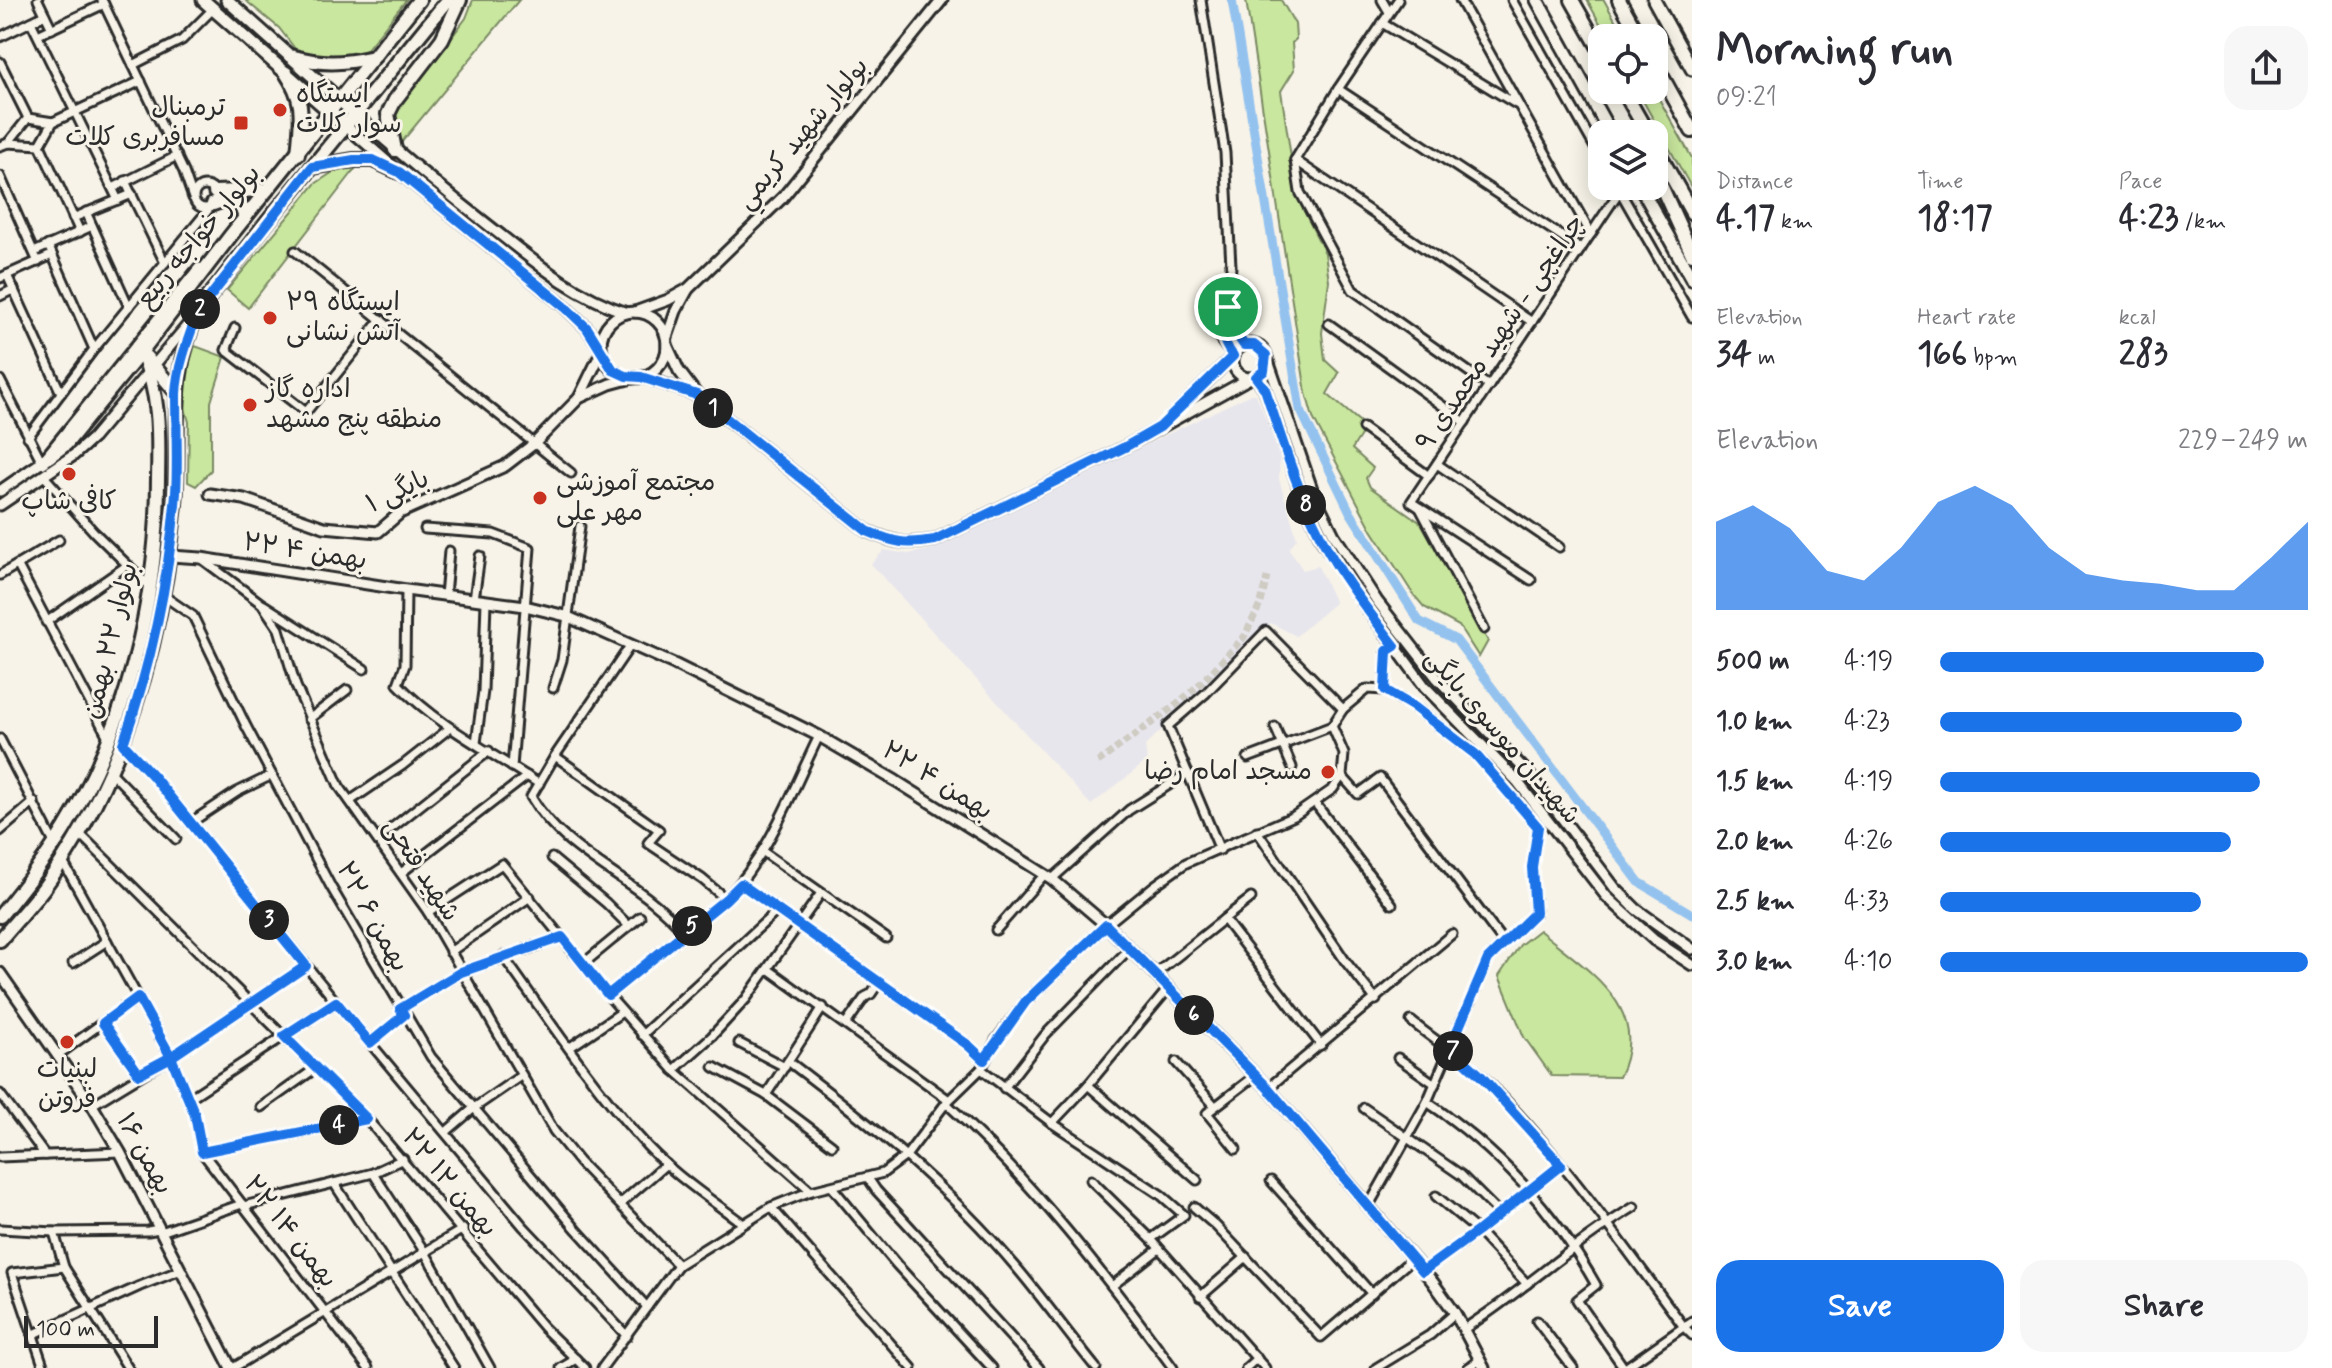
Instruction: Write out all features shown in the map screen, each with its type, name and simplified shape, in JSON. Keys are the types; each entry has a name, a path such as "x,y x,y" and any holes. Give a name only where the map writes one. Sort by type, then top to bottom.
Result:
{"main road":[{"path":"203,0 346,126"},
{"path":"227,0 355,114"},
{"name":"بولوار خواجه ربیع","path":"231,235 419,0"},
{"name":"بولوار خواجه ربیع","path":"198,312 448,0"},
{"path":"395,150 388,114 395,100 442,39 460,0"},
{"path":"1537,0 1603,120"},
{"path":"1572,0 1588,28"},
{"path":"1619,0 1633,24"},
{"path":"1654,0 1692,69"},
{"path":"290,56 313,63 336,64 374,57"},
{"path":"286,73 299,92 301,122 298,154"},
{"path":"1668,76 1692,113"},
{"path":"1668,87 1692,131"},
{"path":"312,167 373,160 399,172"},
{"path":"1668,170 1692,213"},
{"path":"210,194 267,190"},
{"path":"210,194 230,198 241,206 245,218"},
{"path":"1648,200 1692,279"},
{"path":"1668,200 1692,254"},
{"path":"42,462 66,444 231,235"},
{"name":"بولوار ۲۲ بهمن","path":"0,940 43,889 79,833 111,772 141,693 164,596 170,556 178,424 176,392 198,312"},
{"name":"بولوار ۲۲ بهمن","path":"0,916 55,844 109,739 126,689 151,589 159,425 152,368 141,352"},
{"path":"152,368 176,392"}],"street":[{"path":"38,0 52,29"},
{"name":"بولوار شهيد كريمي","path":"631,312 668,300 688,289 783,197 942,0"},
{"path":"1201,0 1225,153 1231,266 1222,342 1233,356 1236,372 1253,378"},
{"path":"1382,0 1389,12"},
{"path":"1398,0 1295,160 1300,192 1353,290 1489,386"},
{"path":"1460,0 1591,234"},
{"path":"1512,0 1588,135"},
{"path":"38,35 103,2 177,156 195,202 206,208 210,194"},
{"path":"133,65 182,40 213,9"},
{"path":"0,37 45,15"},
{"path":"31,22 118,200"},
{"path":"1382,23 1518,105"},
{"path":"0,62 28,118"},
{"path":"40,145 53,122 141,81"},
{"path":"1338,89 1581,249"},
{"path":"355,114 531,259 576,291 599,303 655,319 679,371 697,395 867,531 890,541 907,544 935,540 1125,447 1264,371 1266,355 1254,345 1244,345 1160,427"},
{"path":"28,118 53,122"},
{"path":"4,144 28,118"},
{"path":"346,126 565,307 587,328 613,370 697,395"},
{"path":"4,144 40,145"},
{"path":"40,145 80,232"},
{"path":"113,188 177,156"},
{"path":"1295,160 1532,322"},
{"path":"184,172 210,194"},
{"path":"0,176 38,262"},
{"path":"125,181 165,263"},
{"path":"195,227 196,190 210,194"},
{"path":"73,218 132,194"},
{"path":"28,437 94,349 195,227 210,194"},
{"name":"۹ چراغچی - شهید محمدی","path":"1415,504 1429,476 1612,200"},
{"path":"1627,200 1692,317"},
{"path":"86,212 129,307"},
{"path":"34,252 92,226"},
{"name":"بولوار خواجه ربیع","path":"0,491 42,462 188,280 231,235"},
{"path":"48,245 94,349"},
{"path":"295,251 571,473"},
{"path":"52,255 4,276 14,289 61,393"},
{"path":"0,296 14,289"},
{"name":"بولوار شهيد كريمي","path":"667,342 676,311 688,289"},
{"path":"1228,307 1234,331 1244,345"},
{"name":"بولوار خواجه ربیع","path":"0,505 74,455 93,438 198,312"},
{"path":"579,398 602,351 605,330 614,319 631,312"},
{"path":"235,328 226,350 306,412 381,319"},
{"path":"1329,324 1465,422"},
{"path":"579,398 660,366 667,342"},
{"name":"شهیدان موسوی بایگی","path":"1266,355 1313,492 1334,535 1377,601 1437,678 1528,773 1615,888 1636,909 1692,949"},
{"name":"شهیدان موسوی بایگی","path":"1253,378 1265,389 1302,497 1323,542 1425,687 1517,781 1606,896 1654,940 1692,965"},
{"path":"0,380 42,462"},
{"name":"بایگی ۱","path":"210,494 244,499 324,527 378,532 400,513 505,466 535,443 579,398"},
{"path":"1363,428 1429,476"},
{"path":"1437,464 1559,547"},
{"path":"44,476 151,589"},
{"path":"1415,504 1531,580"},
{"path":"1415,504 1484,629"},
{"path":"553,688 562,660 580,526"},
{"path":"425,529 493,534 530,548 512,767"},
{"path":"0,575 59,540"},
{"path":"445,596 449,551"},
{"name":"۲۲ بهمن ۴","path":"170,556 525,606 566,616 674,664 819,736 896,781 1049,876 1106,925 1268,1088 1423,1271 1455,1313 1482,1364"},
{"path":"474,599 480,556"},
{"name":"شهید فتحی","path":"201,558 262,604 279,629 309,719 339,786 428,912 554,1131 678,1265"},
{"path":"18,566 109,739"},
{"path":"46,622 126,566"},
{"path":"406,590 405,665 398,684 418,705 450,728 539,784"},
{"name":"۲۲ بهمن ۶","path":"164,596 193,616 331,887 431,1057 577,1230 647,1307"},
{"path":"476,743 483,691 486,601"},
{"path":"262,604 364,669"},
{"path":"1220,850 1168,726 1206,693 1266,631 1343,709"},
{"path":"630,646 555,756 531,797 543,817 603,869 666,911 684,932"},
{"path":"1385,690 1387,651 1395,646"},
{"path":"1248,758 1332,726 1343,709 1367,689 1385,690 1414,707 1475,754 1538,827 1532,867 1535,913 1488,959 1427,1102 1368,1207"},
{"path":"309,719 347,690"},
{"path":"602,1368 678,1265 771,1207 811,1191 883,1173 906,1156 948,1102 981,1069 984,1060 1026,1001 1106,925 1186,863 1294,816 1333,789 1342,776 1344,754 1332,726"},
{"path":"1275,727 1292,767"},
{"path":"350,801 450,728"},
{"path":"608,995 741,884 762,851 819,736"},
{"path":"0,739 55,844"},
{"path":"123,744 523,1226 627,1336"},
{"path":"378,839 489,751"},
{"path":"555,756 659,830 648,843 726,899"},
{"path":"111,772 176,839"},
{"path":"996,930 1049,876 1129,810 1188,773"},
{"path":"190,823 237,792 272,775"},
{"path":"401,873 527,776"},
{"path":"1342,776 1358,794 1380,778 1504,943"},
{"path":"0,831 34,802"},
{"path":"1315,803 1392,904"},
{"path":"1257,831 1346,962 1376,1000"},
{"name":"۲۲ بهمن ۱۲","path":"79,833 367,1119 544,1328 585,1368"},
{"path":"762,851 886,938"},
{"path":"552,858 629,926"},
{"name":"۲۲ بهمن ۱۴","path":"62,860 171,1057 195,1115 202,1152 368,1368"},
{"path":"428,912 502,864 622,1012 674,1070 811,1191"},
{"path":"741,884 968,1045 984,1060"},
{"path":"674,1070 712,1036 746,999 821,893"},
{"path":"450,952 530,897"},
{"path":"1154,975 1251,898"},
{"path":"642,1035 778,910"},
{"path":"583,964 640,917"},
{"path":"1224,919 1321,1045"},
{"path":"1268,1088 1452,934"},
{"path":"370,1043 402,1012 461,972 562,937"},
{"path":"73,963 107,941"},
{"path":"1004,1088 1045,1035 1129,949"},
{"path":"503,956 640,1139 666,1164 742,1223"},
{"path":"92,1105 171,1057 306,966"},
{"path":"768,969 948,1102 1049,1208 1173,1368"},
{"name":"بهمن ۱۶","path":"0,973 92,1105 120,1152 232,1368"},
{"path":"846,1024 879,982"},
{"path":"1052,1123 1168,989"},
{"path":"58,1055 138,997"},
{"path":"188,1099 336,1002"},
{"path":"766,1095 823,1007"},
{"path":"569,1048 622,1012"},
{"path":"1411,1021 1450,1048 1509,1105 1608,1223 1692,1335"},
{"path":"103,1023 139,1074"},
{"path":"739,1043 787,1064 906,1156 1008,1258 1096,1368"},
{"path":"1398,1058 1435,1084"},
{"path":"1176,1062 1215,1106"},
{"path":"714,1067 766,1095 832,1145"},
{"path":"261,1107 316,1068"},
{"path":"981,1069 1052,1123 1161,1195 1184,1215 1151,1239"},
{"path":"446,1132 522,1075"},
{"path":"1236,1149 1207,1113 1255,1076"},
{"path":"1088,1085 1197,1180"},
{"path":"0,1094 45,1155"},
{"path":"1427,1102 1465,1126 1500,1158 1575,1247 1596,1285 1577,1300 1624,1368 1639,1365 1692,1321"},
{"path":"1364,1108 1461,1175 1499,1213"},
{"path":"202,1152 367,1119"},
{"path":"0,1157 120,1152"},
{"path":"0,1229 54,1232 160,1230 243,1205 373,1173 403,1159"},
{"path":"620,1204 666,1164"},
{"path":"1423,1271 1561,1165"},
{"path":"373,1173 426,1254 490,1368"},
{"path":"868,1178 886,1202 1039,1368"},
{"path":"1091,1180 1151,1239 1265,1368"},
{"path":"1271,1181 1372,1294"},
{"path":"334,1183 454,1368"},
{"path":"832,1187 865,1228 992,1368"},
{"path":"1436,1196 1478,1231 1527,1284"},
{"path":"771,1207 912,1368"},
{"path":"1194,1207 1321,1337 1412,1259"},
{"path":"1464,1329 1634,1207"},
{"path":"232,1368 463,1229"},
{"path":"54,1232 64,1267 128,1368"},
{"path":"1112,1286 1159,1249"},
{"path":"1200,1297 1246,1257"},
{"path":"44,1368 12,1273 64,1267"},
{"path":"32,1335 181,1270"},
{"path":"1376,1368 1430,1335 1455,1313"},
{"path":"1537,1321 1573,1368"},
{"path":"1246,1368 1257,1358"},
{"path":"561,1368 576,1359"},
{"path":"1468,1368 1482,1364"}],"shaded area":[{"path":"1256,394 1280,453 1279,479 1297,538 1289,549 1303,570 1318,566 1335,603 1296,636 1271,623 1145,746 1147,761 1091,805 871,564 884,550 908,554 928,550"}],"green space":[{"path":"245,0 406,0 366,50 353,58 316,59 296,50 279,28"},
{"path":"473,0 519,0 401,143 395,113 466,18"},
{"path":"1246,0 1281,0 1295,24 1296,39 1292,43 1294,70 1281,91 1297,197 1325,253 1329,281 1322,333 1325,360 1339,373 1327,394 1366,427 1352,449 1373,468 1366,478 1370,487 1421,523 1488,641 1479,657 1459,626 1424,607 1413,594 1372,530 1313,418 1306,393"},
{"path":"1587,0 1604,0 1617,24 1600,24"},
{"path":"1645,104 1662,104 1692,158 1692,189 1668,146 1668,120 1654,120"},
{"path":"356,168 248,308 227,290 315,184 336,170"},
{"path":"195,346 225,357 211,402 211,470 196,486 188,482 189,422 180,391"},
{"path":"1539,930 1594,975 1621,1010 1628,1030 1627,1052 1619,1077 1552,1076 1524,1037 1499,976 1520,945"}],"waterway":[{"path":"1232,0 1300,409 1350,512 1419,621 1456,640 1639,882 1692,914"}],"tunnel":[{"path":"1098,762 1176,705 1244,637 1261,603 1267,577"}],"place":[{"name":"ایستگاه سوار کلات","path":"280,110"},
{"name":"ترمبنال مسافربری کلات","path":"241,123"},
{"name":"ایستگاه ۲۹ آتش نشانی","path":"270,318"},
{"name":"اداره گاز منطقه پنج مشهد","path":"250,405"},
{"name":"کافی شاپ","path":"69,474"},
{"name":"مجتمع آموزشی مهر علی","path":"540,498"},
{"name":"مسجد امام رضا","path":"1328,772"},
{"name":"لبنیات فروتن","path":"67,1042"}],"route":[{"path":"1228,307 1222,327 1222,342 1233,356 1160,427 935,540 907,544 890,541 867,531 697,395 613,370 587,328 565,307 399,172 373,160 312,167 198,312 189,338 176,392 176,490 164,596 141,693 123,744 153,776 306,966 171,1057 138,997 103,1023 139,1074 171,1057 195,1115 202,1152 367,1119 284,1036 336,1002 370,1043 404,1015 400,1009 461,972 562,937 608,995 741,884 968,1045 984,1060 1026,1001 1106,925 1268,1088 1423,1271 1561,1165 1482,1077 1450,1048 1488,959 1535,913 1532,867 1538,827 1475,754 1414,707 1385,690 1387,651 1395,646 1323,542 1302,497 1265,389 1256,377 1264,371 1266,355 1259,347 1244,345 1234,331 1228,307"}]}
